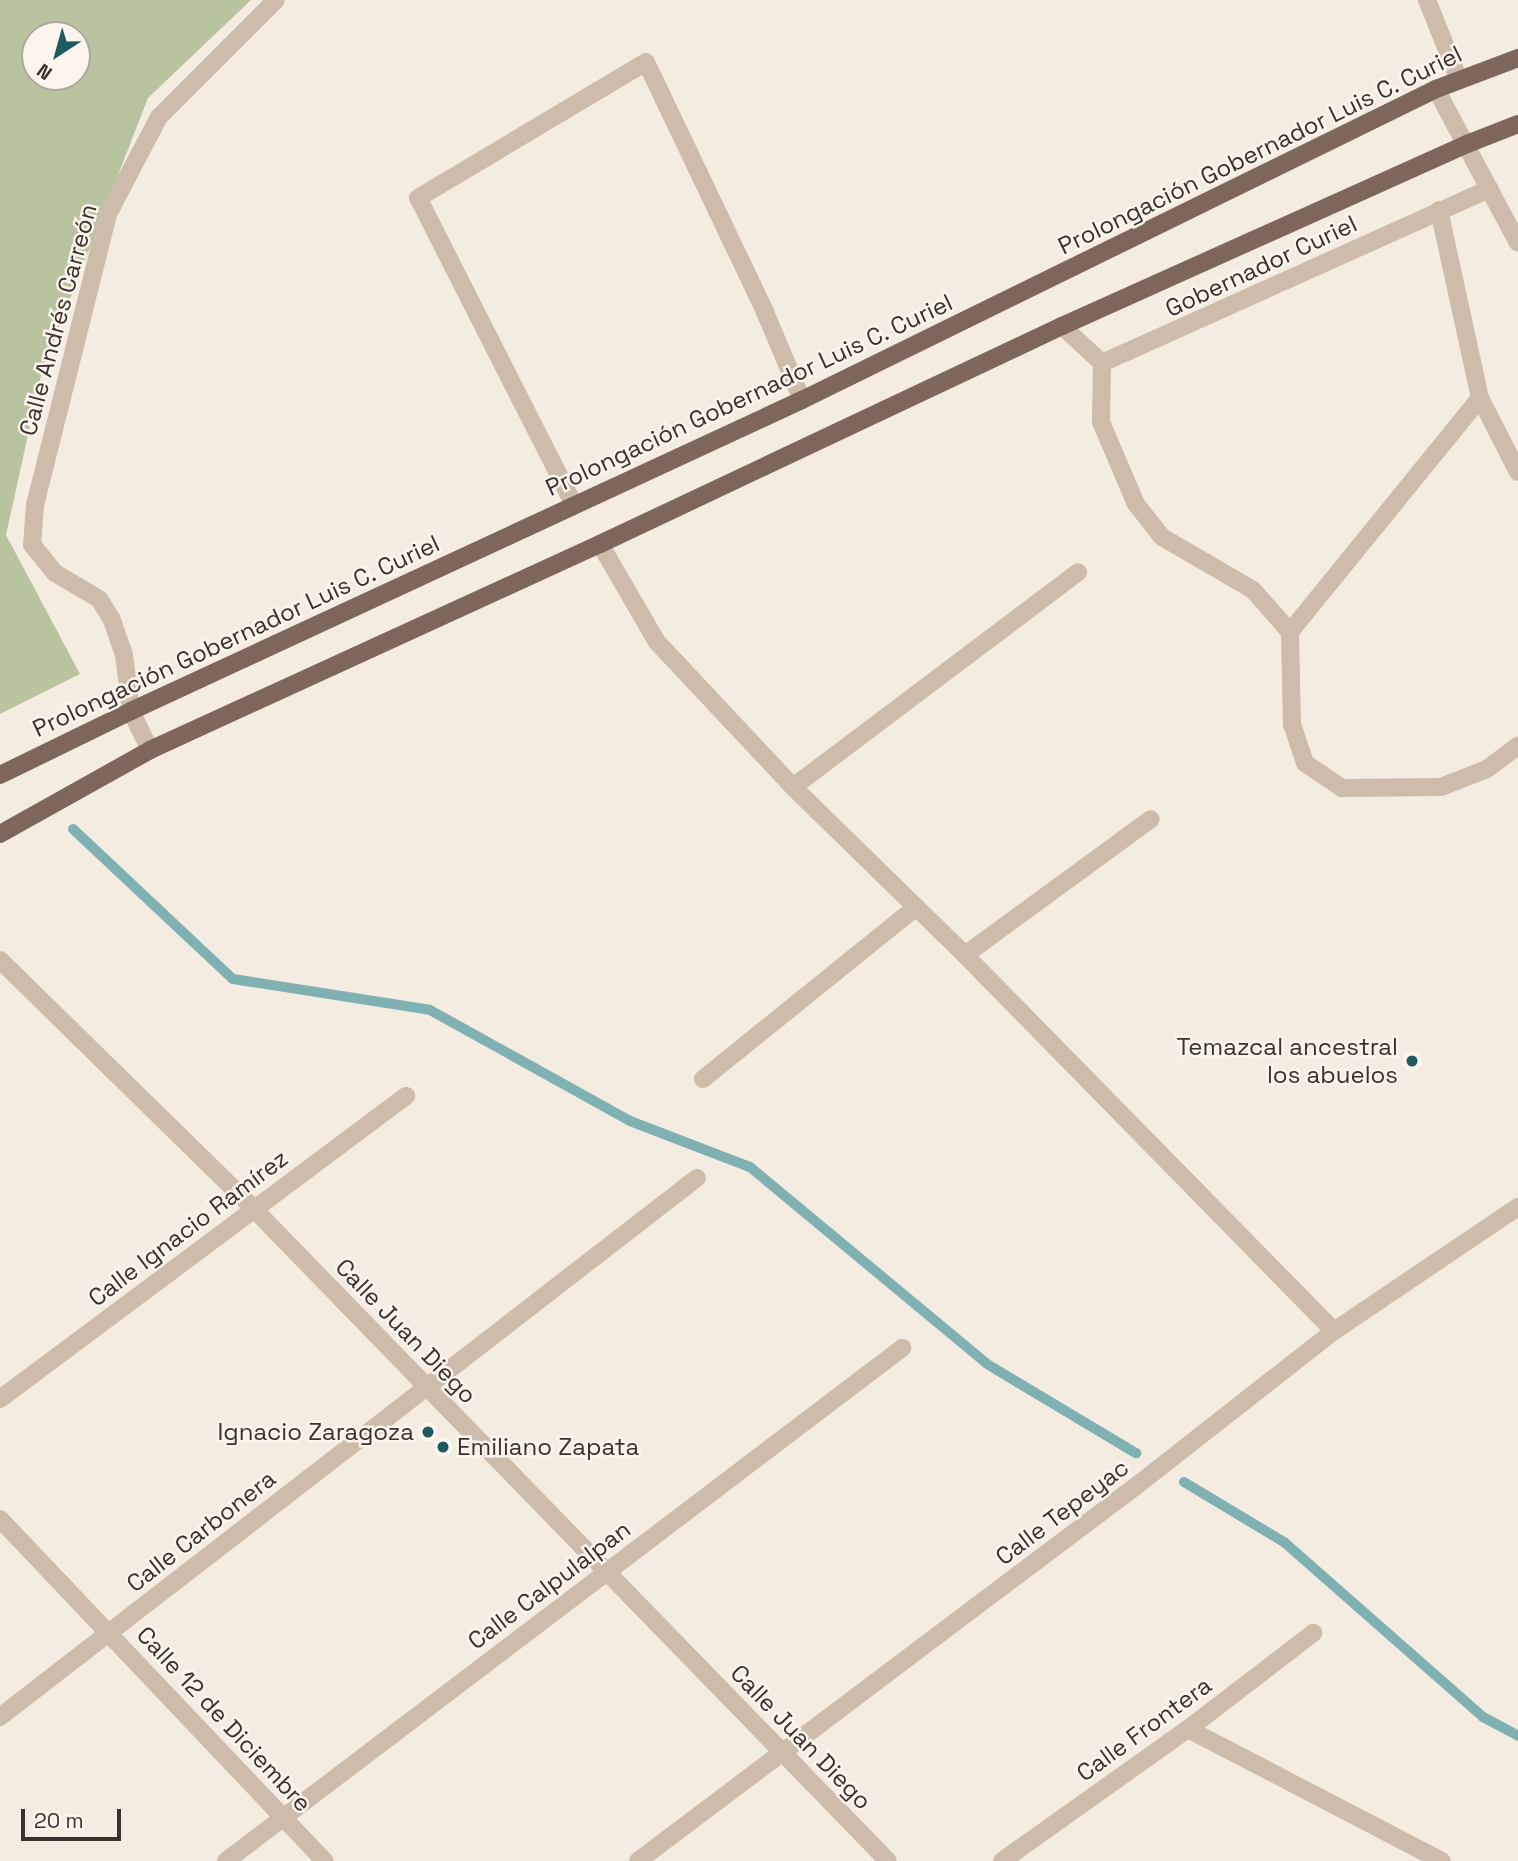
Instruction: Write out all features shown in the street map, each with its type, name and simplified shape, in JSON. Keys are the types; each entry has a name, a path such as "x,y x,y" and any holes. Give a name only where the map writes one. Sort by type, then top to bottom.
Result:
{"main road":[{"name":"Prolongación Gobernador Luis C. Curiel","path":"0,775 131,711 802,400 1436,89 1518,58"},
{"path":"0,834 150,750 600,544 1062,327 1467,144 1518,124"}],"street":[{"name":"Calle Andrés Carreón","path":"150,750 131,711 124,655 111,618 99,599 55,573 32,545 35,505 108,214 159,117 276,0"},
{"path":"1427,0 1459,80"},
{"path":"574,505 418,198 646,62 765,312 802,400"},
{"path":"1436,89 1518,243"},
{"name":"Gobernador Curiel","path":"1102,363 1295,279 1439,210 1490,189"},
{"path":"1439,210 1480,398 1518,472"},
{"path":"1062,327 1102,363 1101,422 1136,504 1163,537 1252,590 1290,632"},
{"path":"1480,398 1290,632 1292,724 1305,763 1342,788 1440,787 1487,769 1518,746"},
{"path":"600,544 657,642 793,787 965,955 1334,1331"},
{"path":"793,787 1078,572"},
{"path":"965,955 1151,819"},
{"path":"703,1079 916,907"},
{"name":"Calle Juan Diego","path":"0,960 254,1209 888,1861"},
{"name":"Calle Ignacio Ramírez","path":"0,1399 406,1096"},
{"name":"Calle Carbonera","path":"0,1717 697,1178"},
{"name":"Calle Tepeyac","path":"638,1861 1140,1483 1334,1331 1518,1207"},
{"name":"Calle Calpulalpan","path":"226,1861 902,1348"},
{"name":"Calle 12 de Diciembre","path":"0,1519 325,1861"},
{"name":"Calle Frontera","path":"1002,1861 1188,1729 1313,1633"},
{"path":"1188,1729 1443,1861"}],"green space":[{"path":"0,0 251,0 148,98 42,371 6,535 80,674 0,714"}],"waterway":[{"path":"73,829 233,979 430,1010 630,1121 750,1167 987,1364 1136,1453"},
{"path":"1184,1482 1284,1542 1483,1717 1518,1736"}],"place":[{"name":"Temazcal ancestral los abuelos","path":"1412,1061"},
{"name":"Ignacio Zaragoza","path":"428,1432"},
{"name":"Emiliano Zapata","path":"443,1447"}]}
